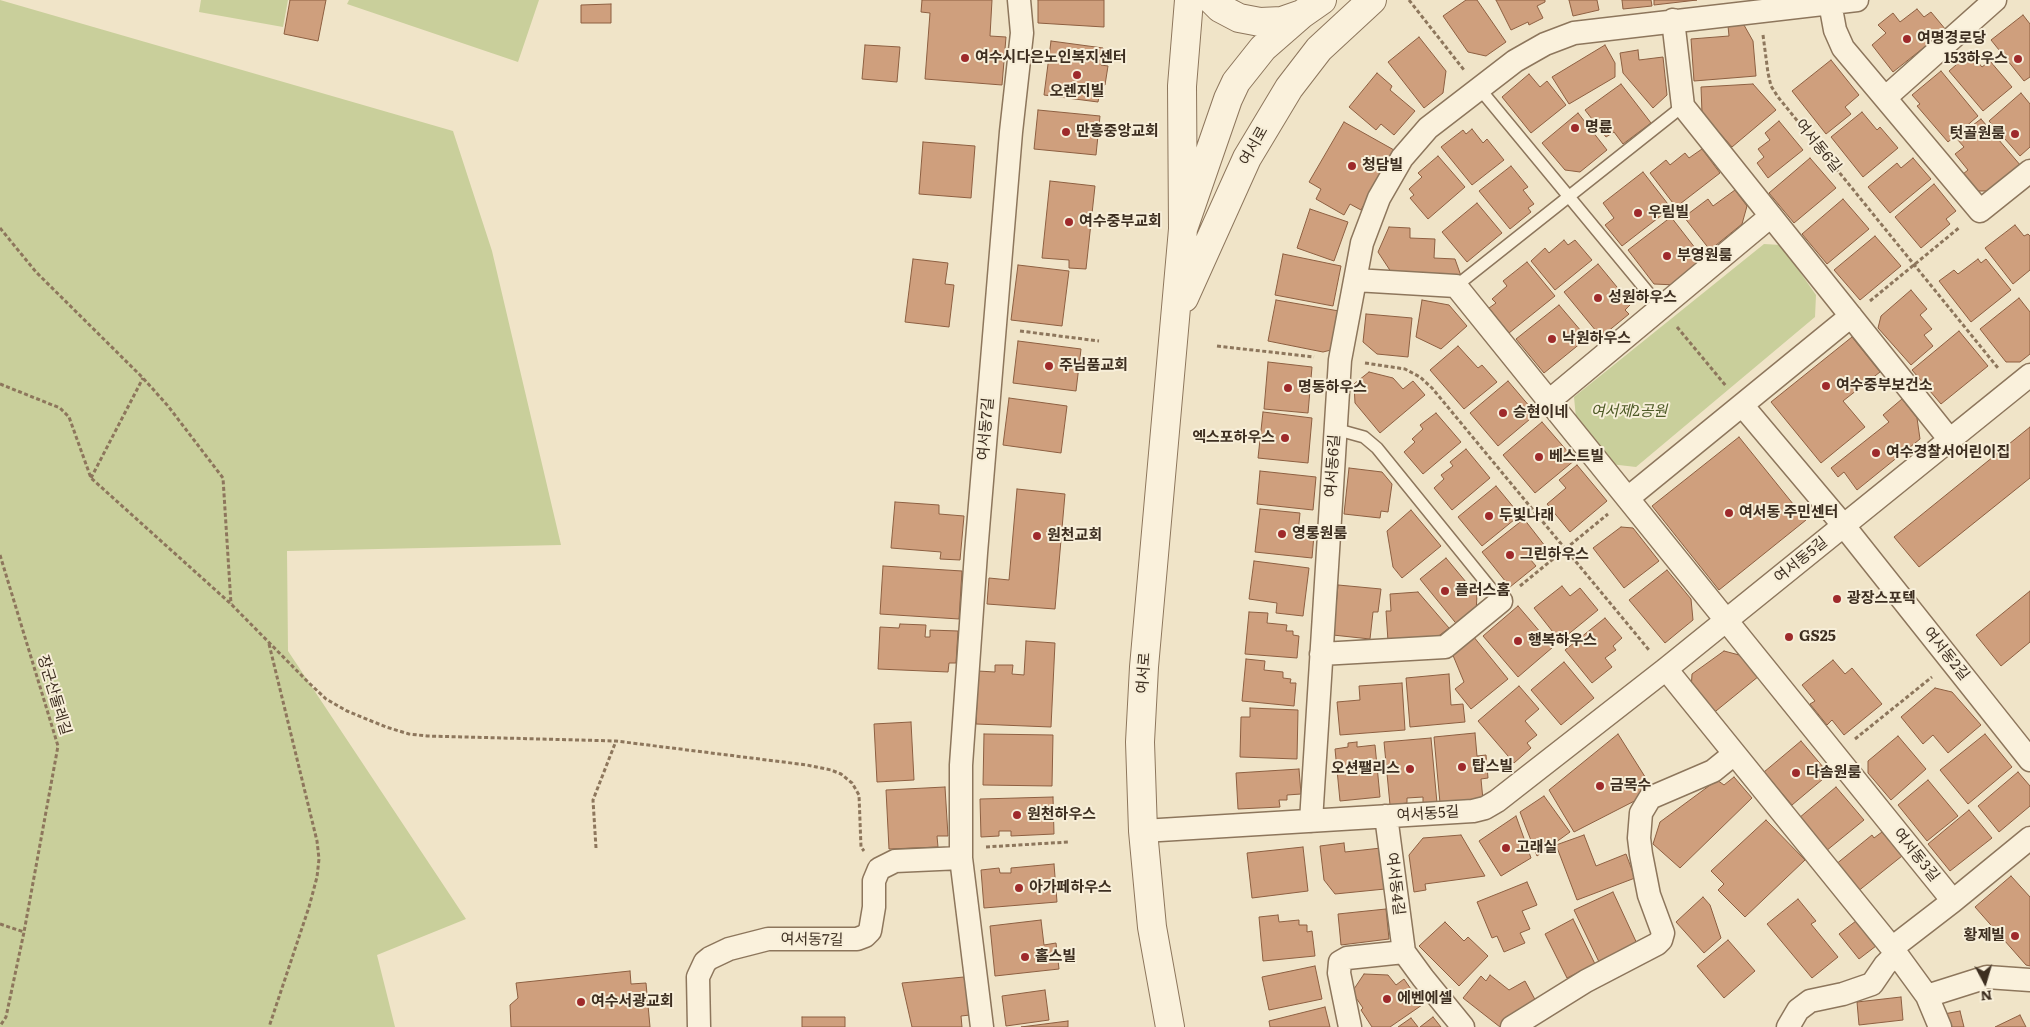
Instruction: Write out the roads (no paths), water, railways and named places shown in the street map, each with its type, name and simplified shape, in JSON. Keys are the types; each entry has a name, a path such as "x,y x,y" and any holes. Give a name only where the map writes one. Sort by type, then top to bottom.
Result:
{"street":[{"name":"여서동7길","path":"982,1027 961,853 961,765 994,327 1011,132 1022,33 1018,0"},
{"name":"여서로","path":"1170,1027 1152,927 1143,831 1140,742 1144,667 1183,229 1182,86 1189,0"},
{"path":"1212,0 1220,8 1239,18 1260,22 1282,21 1312,7"},
{"name":"여서로","path":"1175,318 1247,158 1280,102 1319,49 1372,0"},
{"name":"여서동6길","path":"1311,821 1340,360 1362,243 1369,220 1393,171 1428,128 1524,55 1566,35 1590,30 1673,20 1857,0"},
{"path":"1884,98 1995,0"},
{"path":"1830,3 1835,30 1843,48 1980,211 2030,171"},
{"name":"여서로","path":"1183,229 1228,99 1236,82 1263,48 1312,7"},
{"path":"1673,20 1683,106 1950,440"},
{"path":"1549,401 1771,216"},
{"path":"1355,280 1456,286 1727,620"},
{"path":"1628,498 1851,316"},
{"name":"여서동5길","path":"1143,831 1473,811 1485,808 1666,670 2022,381"},
{"path":"1742,405 1844,526"},
{"name":"여서동2길","path":"1844,526 2030,760"},
{"path":"1321,654 1446,647 1501,602"},
{"name":"여서동3길","path":"1727,620 1953,901"},
{"path":"1666,670 1894,951 1928,996 1940,1027"},
{"path":"1512,1027 1586,981 1657,944 1661,940 1663,934 1649,895 1641,854 1639,838 1641,813 1650,798 1713,771 1734,754"},
{"name":"여서동4길","path":"1386,816 1404,952 1464,1027"},
{"path":"1788,1027 1798,1010 1810,1001 1870,986 1875,982 1894,951 2030,838"},
{"name":"여서동7길","path":"699,1027 698,977 705,962 710,958 729,949 768,940 847,940 866,936 872,922 874,882 878,869 895,861 961,853"},
{"path":"1350,1027 1339,973 1340,962 1347,958 1404,952"},
{"path":"1928,996 1987,977 2030,980"}],"lane":[{"path":"1479,88 1661,308"},
{"path":"1456,286 1683,106"},
{"path":"1335,429 1364,436 1378,448 1501,602"}],"place":[{"name":"여명경로당","path":"1907,39"},
{"name":"여수시다은노인복지센터","path":"965,58"},
{"name":"153하우스","path":"2018,59"},
{"name":"오렌지빌","path":"1077,75"},
{"name":"명륜","path":"1575,128"},
{"name":"만흥중앙교회","path":"1066,132"},
{"name":"텃골원룸","path":"2015,134"},
{"name":"청담빌","path":"1352,166"},
{"name":"우림빌","path":"1638,213"},
{"name":"여수중부교회","path":"1069,222"},
{"name":"부영원룸","path":"1667,256"},
{"name":"성원하우스","path":"1598,298"},
{"name":"낙원하우스","path":"1552,339"},
{"name":"주님품교회","path":"1049,366"},
{"name":"여수중부보건소","path":"1826,386"},
{"name":"명동하우스","path":"1288,388"},
{"name":"승현이네","path":"1503,413"},
{"name":"엑스포하우스","path":"1285,438"},
{"name":"여수경찰서어린이집","path":"1876,453"},
{"name":"베스트빌","path":"1539,457"},
{"name":"여서동 주민센터","path":"1729,513"},
{"name":"두빛나래","path":"1489,516"},
{"name":"영롱원룸","path":"1282,534"},
{"name":"원천교회","path":"1037,536"},
{"name":"그린하우스","path":"1510,555"},
{"name":"플러스홈","path":"1445,591"},
{"name":"광장스포텍","path":"1837,599"},
{"name":"GS25","path":"1789,637"},
{"name":"행복하우스","path":"1518,641"},
{"name":"탑스빌","path":"1462,767"},
{"name":"오션팰리스","path":"1410,769"},
{"name":"다솜원룸","path":"1796,773"},
{"name":"금목수","path":"1600,786"},
{"name":"원천하우스","path":"1017,815"},
{"name":"고래실","path":"1506,848"},
{"name":"아가페하우스","path":"1019,888"},
{"name":"황제빌","path":"2015,936"},
{"name":"홀스빌","path":"1025,957"},
{"name":"에벤에셀","path":"1387,999"},
{"name":"여수서광교회","path":"581,1002"}],"park label":[{"name":"여서제2공원","path":"1629,412"}]}
